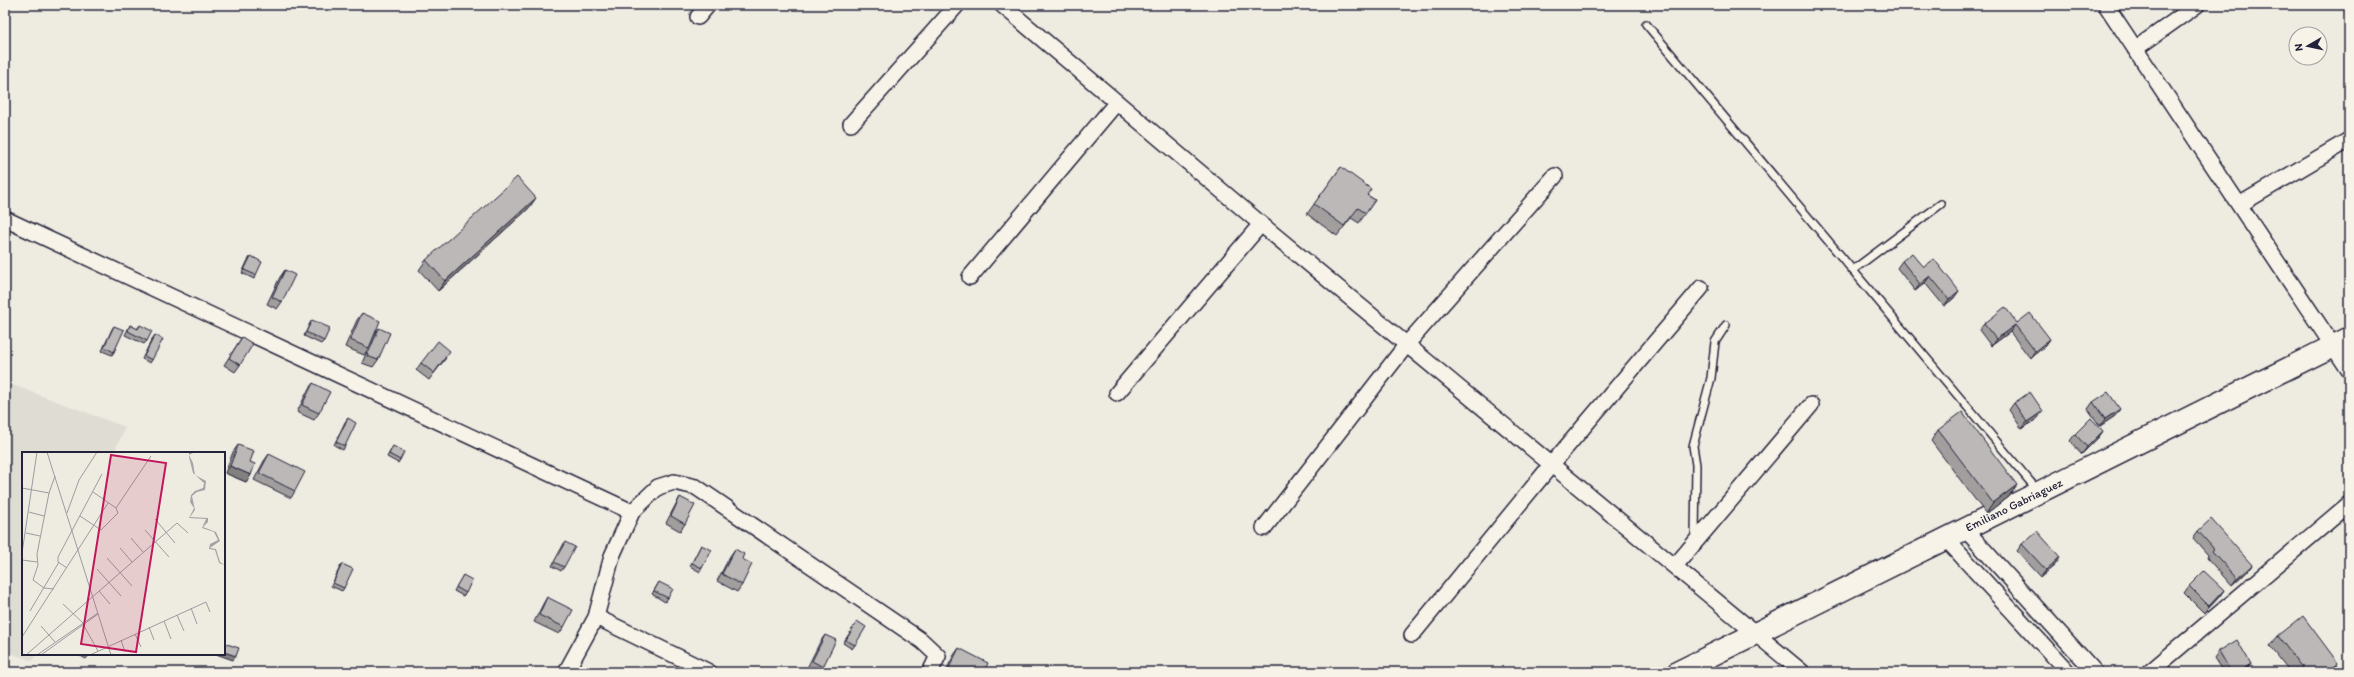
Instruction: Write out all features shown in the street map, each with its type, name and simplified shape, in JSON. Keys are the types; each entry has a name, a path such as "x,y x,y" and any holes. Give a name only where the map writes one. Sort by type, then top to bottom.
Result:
{"main road":[{"name":"Emiliano Gabriaguez","path":"1678,672 2341,342"}],"street":[{"path":"698,17 708,5"},
{"path":"851,124 958,5"},
{"path":"1002,5 1261,224 1802,672"},
{"path":"2106,5 2239,206 2341,342 2349,370"},
{"path":"2135,50 2197,5"},
{"path":"970,277 1117,102"},
{"path":"2239,206 2349,140"},
{"path":"1264,528 1407,344 1555,176"},
{"path":"5,219 632,512"},
{"path":"1117,393 1261,224"},
{"path":"1412,635 1552,464 1701,288"},
{"path":"1675,566 1811,405"},
{"path":"566,672 596,618 612,556 632,512 658,487 674,482 696,487 922,641 938,656 930,672"},
{"path":"2150,672 2349,504"},
{"path":"1965,529 2095,672"},
{"path":"1946,539 2068,672"},
{"path":"596,618 708,672"}],"lane":[{"path":"1646,24 2039,492"},
{"path":"1853,270 1940,204"},
{"path":"1695,543 1696,465 1693,446 1711,378 1715,342 1726,325"}],"shaded area":[{"path":"5,382 125,427 114,452 22,452 22,655 36,655 33,661 5,651"}],"building":[{"path":"1341,167 1371,189 1367,195 1375,200 1366,213 1358,208 1344,226 1314,204"},
{"path":"517,177 536,198 445,281 426,260"},
{"path":"1912,253 1924,267 1934,259 1959,291 1949,299 1930,276 1920,284 1902,261"},
{"path":"251,256 262,262 256,275 244,270"},
{"path":"285,270 295,275 282,302 272,297"},
{"path":"2005,307 2017,323 2030,313 2050,339 2035,351 2015,325 1996,339 1984,324"},
{"path":"362,313 380,321 369,348 350,340"},
{"path":"312,320 330,328 324,341 306,332"},
{"path":"130,325 138,329 140,325 152,331 147,341 128,331"},
{"path":"114,326 124,330 114,352 104,347"},
{"path":"379,328 390,333 378,360 367,356"},
{"path":"155,335 163,339 152,360 144,356"},
{"path":"242,337 253,344 240,365 229,358"},
{"path":"438,341 450,351 434,373 421,363"},
{"path":"313,383 330,392 319,413 302,405"},
{"path":"2030,392 2043,411 2027,422 2014,403"},
{"path":"2108,392 2120,409 2105,419 2093,402"},
{"path":"1962,412 2017,485 1993,503 1938,430"},
{"path":"348,418 356,423 345,446 336,442"},
{"path":"2091,418 2103,431 2087,447 2075,434"},
{"path":"238,445 254,451 250,462 255,464 251,475 230,466"},
{"path":"393,446 404,452 400,460 389,454"},
{"path":"269,454 305,472 295,491 259,473"},
{"path":"680,497 695,505 685,524 671,516"},
{"path":"2211,519 2252,565 2237,579 2212,551 2214,549 2198,531"},
{"path":"2037,531 2060,557 2046,570 2022,544"},
{"path":"565,542 575,547 564,567 554,562"},
{"path":"701,545 712,550 702,568 692,563"},
{"path":"735,549 744,554 742,559 752,564 742,585 722,574"},
{"path":"342,564 353,569 344,588 333,583"},
{"path":"2204,571 2224,590 2209,606 2189,586"},
{"path":"463,575 472,580 466,593 456,587"},
{"path":"659,582 673,589 668,598 654,591"},
{"path":"547,597 573,610 564,627 539,615"},
{"path":"2303,616 2338,663 2327,672 2305,672 2278,636"},
{"path":"857,621 866,627 855,645 846,640"},
{"path":"825,635 836,640 823,667 812,661"},
{"path":"2237,640 2251,664 2238,672 2231,672 2219,651"},
{"path":"225,643 239,648 236,656 225,652"},
{"path":"959,648 988,663 984,672 952,672 948,670"}]}
